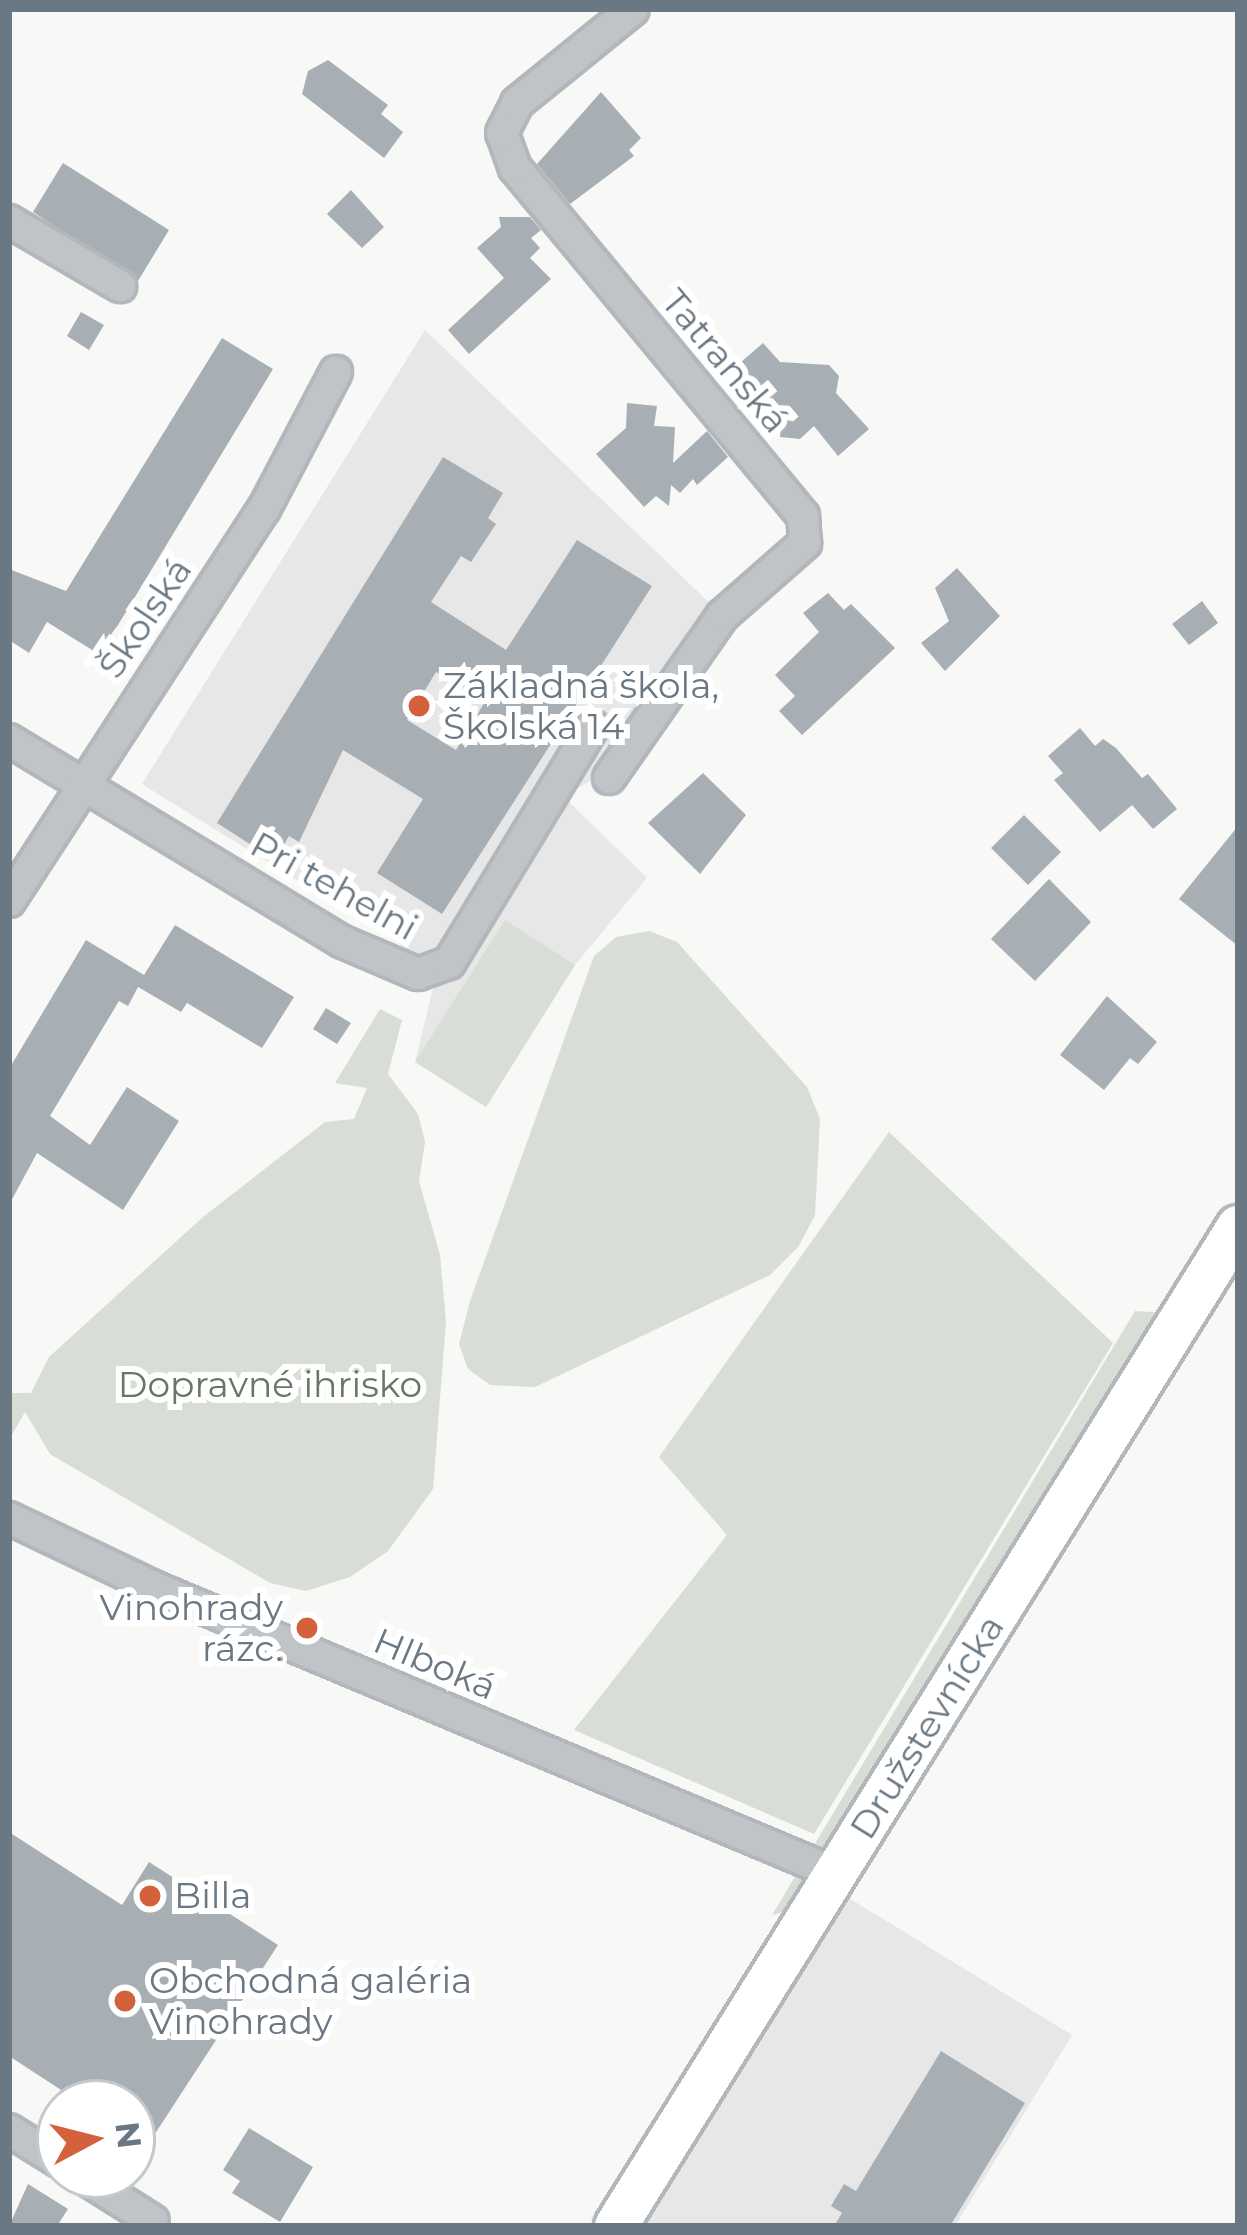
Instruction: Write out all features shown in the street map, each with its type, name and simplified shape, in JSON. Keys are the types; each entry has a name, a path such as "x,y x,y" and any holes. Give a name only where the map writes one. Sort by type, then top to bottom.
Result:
{"main road":[{"name":"Družstevnícka","path":"616,2226 1238,1227"}],"street":[{"name":"Tatranská","path":"609,778 722,616 805,542 803,516 514,168 502,133 517,103 633,9"},
{"path":"9,221 119,286"},
{"name":"Školská","path":"9,902 264,509 336,373"},
{"name":"Pri tehelni","path":"9,740 343,942 418,974 449,963 593,726"},
{"name":"Hlboká","path":"9,1518 158,1589 835,1873"},
{"path":"9,2130 36,2147"},
{"path":"118,2199 153,2221"}],"shaded area":[{"name":"Základná škola, Školská 14","path":"425,330 719,612 598,777 563,796 647,878 575,965 486,1107 415,1062 438,968 142,784"},
{"path":"844,1895 1072,2035 955,2226 637,2226"}],"green space":[{"path":"505,920 575,965 486,1107 415,1062"},
{"path":"649,931 677,942 807,1087 820,1119 815,1215 799,1246 770,1275 535,1387 490,1385 468,1369 459,1344 471,1298 594,956 616,937"},
{"name":"Dopravné ihrisko","path":"380,1009 402,1020 388,1074 418,1114 425,1142 419,1181 440,1255 446,1321 433,1489 388,1551 350,1577 306,1591 270,1583 50,1454 25,1412 9,1440 9,1393 31,1393 49,1357 203,1217 325,1122 354,1119 367,1088 335,1083"},
{"path":"889,1132 1113,1343 814,1834 574,1730 727,1535 659,1457"},
{"path":"1135,1311 1203,1315 844,1895 772,1915"}],"building":[{"path":"328,60 388,105 381,114 403,132 384,158 302,94 308,71"},
{"path":"601,92 641,138 629,150 634,156 570,204 537,164"},
{"path":"63,163 169,230 138,281 33,212"},
{"path":"351,190 384,227 362,248 327,214"},
{"path":"499,217 530,217 541,230 531,238 540,248 530,258 551,279 469,354 448,330 504,278 477,248 501,227"},
{"path":"81,312 104,325 89,350 67,336"},
{"path":"222,338 273,369 118,625 97,653 47,622 29,653 9,640 9,569 66,591"},
{"path":"763,343 780,362 829,365 839,376 836,393 869,429 838,456 814,426 800,439 780,437 781,426 756,399 744,398 733,369"},
{"path":"627,403 657,406 654,426 675,427 673,463 707,431 728,457 697,485 693,479 680,493 671,485 669,506 656,496 644,507 596,454 626,428"},
{"path":"443,457 503,493 488,518 496,524 471,562 461,556 431,602 506,650 577,540 652,586 442,914 377,873 423,799 343,750 299,842 289,836 275,860 217,823","holes":["436,672 486,700 456,750 407,720"]},
{"path":"957,568 1000,616 945,671 921,643 949,621 935,588"},
{"path":"828,593 844,610 851,604 895,648 802,735 779,711 795,696 775,675 819,632 803,613"},
{"path":"1202,601 1218,623 1189,645 1172,624"},
{"path":"1080,728 1095,746 1103,739 1116,748 1142,778 1148,774 1177,809 1153,829 1132,805 1100,832 1054,780 1063,773 1048,756"},
{"path":"703,773 746,815 700,874 648,823"},
{"path":"1024,815 1061,852 1028,885 991,848"},
{"path":"1238,826 1238,946 1179,899"},
{"path":"1049,879 1091,922 1035,981 991,939"},
{"path":"175,925 294,997 262,1048 187,1003 181,1012 138,987 128,1006 119,1001 50,1116 90,1145 127,1087 179,1121 123,1210 37,1153 9,1205 9,1069 86,940 144,975"},
{"path":"1107,996 1157,1042 1138,1064 1130,1058 1104,1090 1060,1055"},
{"path":"326,1008 351,1023 337,1044 313,1029"},
{"name":"Obchodná galéria Vinohrady","path":"9,1832 122,1905 149,1862 278,1945 156,2132 156,2079 44,2079 9,2056"},
{"path":"941,2051 1025,2103 950,2226 834,2226 842,2213 831,2206 844,2184 856,2191"},
{"path":"249,2128 313,2167 280,2222 232,2193 240,2181 223,2170"},
{"path":"28,2184 36,2189 36,2199 52,2199 68,2209 57,2226 9,2226"}],"place":[{"name":"Základná škola, Školská 14","path":"419,706"},
{"name":"Vinohrady rázc.","path":"307,1628"},
{"name":"Billa","path":"150,1896"},
{"name":"Obchodná galéria Vinohrady","path":"125,2001"}]}
